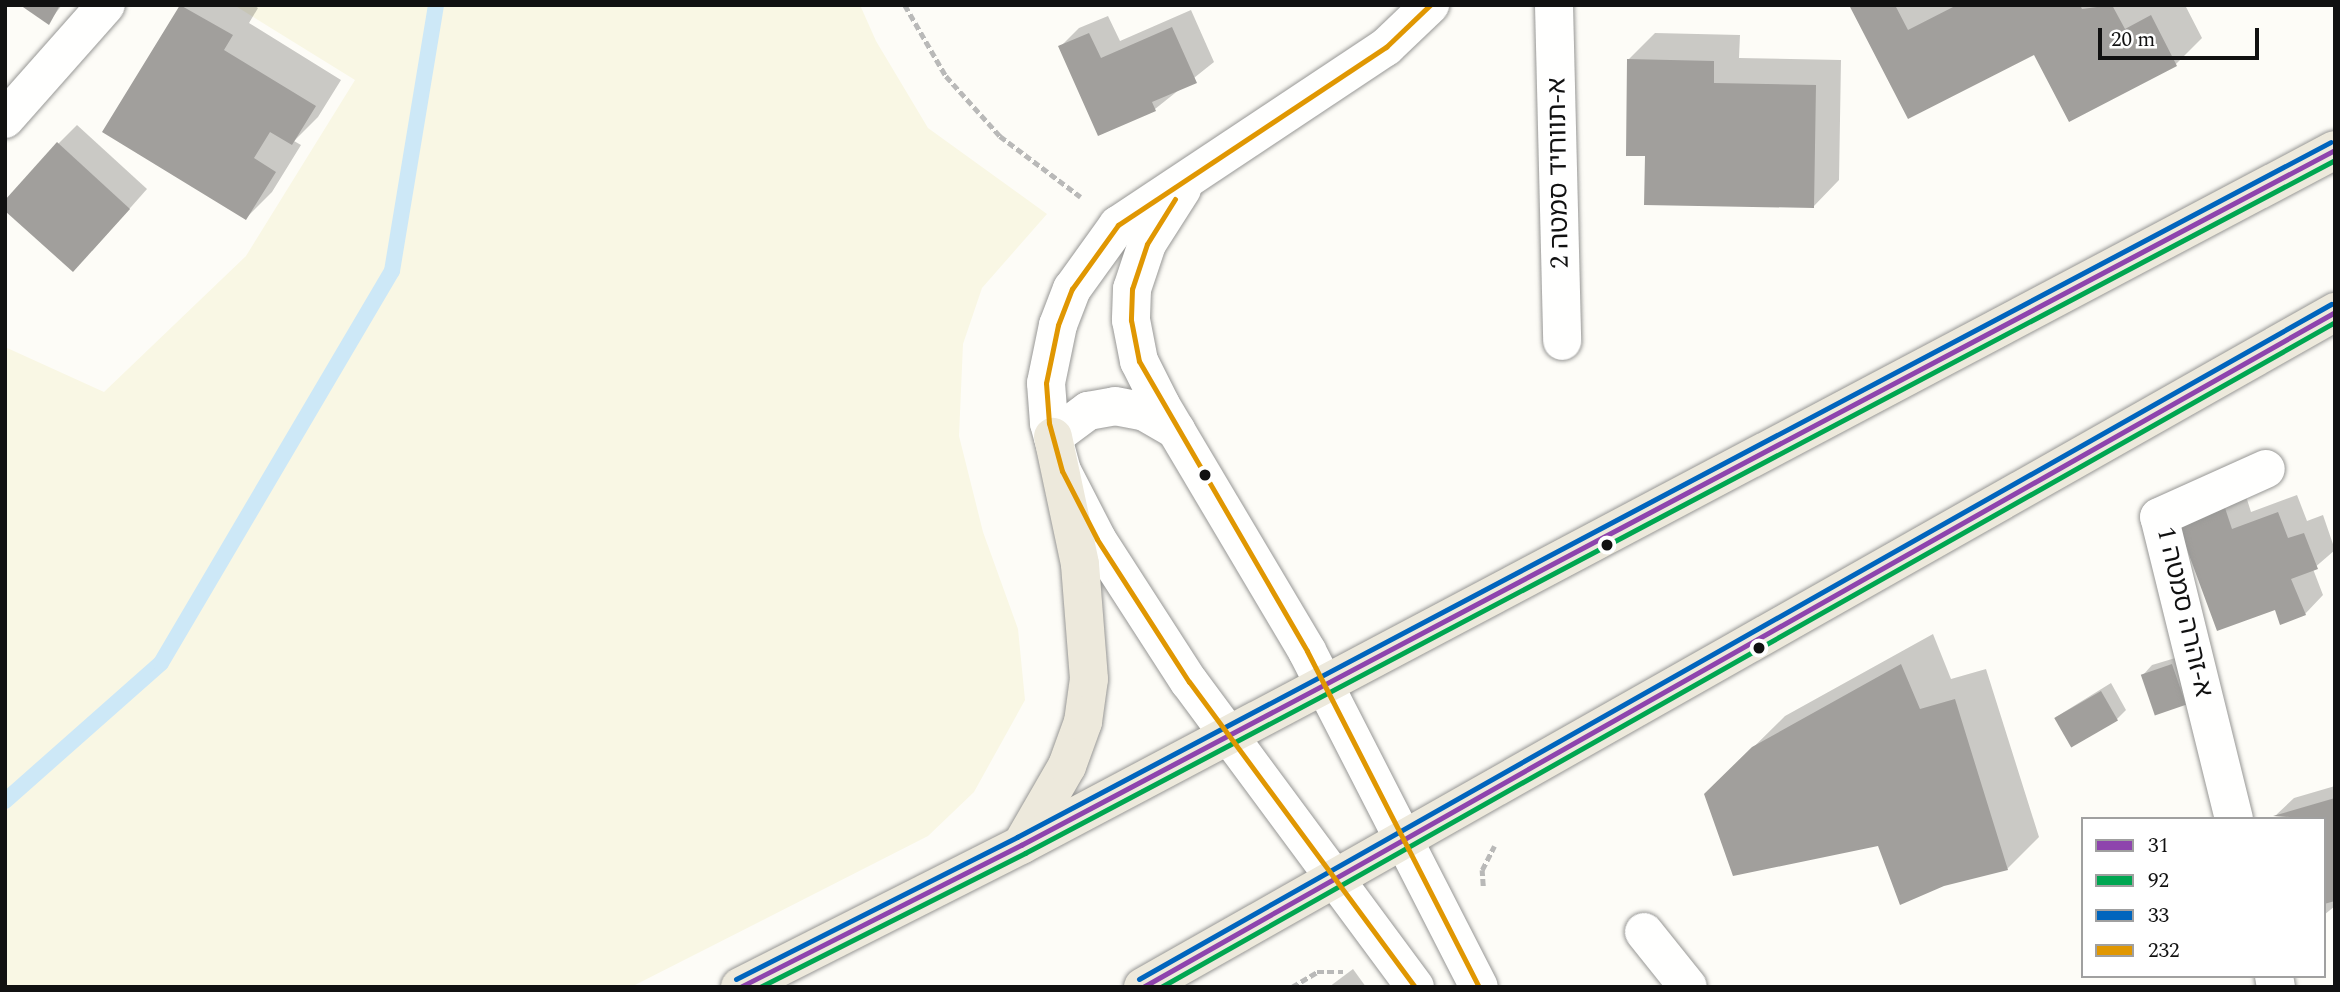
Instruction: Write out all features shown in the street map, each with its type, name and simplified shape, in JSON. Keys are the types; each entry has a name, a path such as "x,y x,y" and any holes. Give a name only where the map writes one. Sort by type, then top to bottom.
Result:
{"main road":[{"path":"740,987 1021,845 2335,150"},
{"path":"1143,987 2335,312"},
{"path":"1021,845 1067,766 1083,722 1089,679 1080,564 1053,437"}],"street":[{"path":"5,119 106,5"},
{"path":"1415,987 1227,735 1153,630 1086,521 1070,491 1053,437 1046,383 1058,324 1080,272 1118,225 1385,47 1430,5"},
{"name":"א-תווחיד סמטה 2","path":"1554,5 1562,341"},
{"path":"1196,171 1147,244 1130,303 1139,361 1323,684 1401,841 1479,987"},
{"path":"1053,437 1088,411 1115,406 1146,412 1176,430"},
{"name":"א-זהרה סמטה 1","path":"2234,817 2159,517 2266,469"},
{"path":"1644,932 1688,987"}],"path":[{"path":"905,5 946,76 1000,136 1118,225"}],"shaded area":[{"path":"234,5 860,5 876,41 928,128 1047,214 982,288 963,344 959,436 983,532 1018,629 1025,700 974,792 928,836 631,987 5,987 5,347 104,392 246,256 355,80"}],"building":[{"path":"20,5 60,5 49,25"},
{"path":"180,5 233,35 224,50 316,106 292,145 270,132 254,158 276,172 246,220 102,132"},
{"path":"1849,5 1895,5 1908,30 1957,5 2080,5 2082,9 2112,5 2125,29 2151,15 2177,66 2069,122 2034,55 1908,119"},
{"path":"1172,27 1197,83 1152,102 1156,111 1098,136 1058,46 1089,33 1101,58"},
{"path":"1627,59 1714,61 1714,83 1816,85 1814,208 1644,205 1645,156 1626,156"},
{"path":"57,142 130,209 73,272 5,211 5,200"},
{"path":"2225,508 2232,529 2278,512 2288,538 2304,533 2318,569 2291,579 2306,615 2280,625 2275,610 2217,631 2178,525"},
{"path":"1901,664 1920,709 1955,699 2008,870 1944,886 1900,905 1878,846 1733,876 1704,794 1752,747"},
{"path":"2172,664 2186,705 2155,715 2141,675"},
{"path":"2101,691 2118,720 2071,747 2054,718"},
{"path":"2335,798 2335,901 2326,903 2326,817 2273,816"}],"waterway":[{"path":"5,801 161,663 392,271 436,5"}],"transit line":[{"name":"232","path":"1415,987 1189,682 1097,539 1062,471 1049,423 1046,383 1058,325 1072,289 1118,225 1386,47 1430,5"},
{"name":"33","path":"736,979 1017,837 2331,142"},
{"name":"31","path":"740,987 1021,845 2335,150"},
{"name":"92","path":"760,987 1025,853 2335,160"},
{"name":"232","path":"1175,199 1147,244 1132,289 1131,320 1139,361 1307,651 1479,987"},
{"name":"33","path":"1139,979 2331,304"},
{"name":"31","path":"1143,987 2335,312"},
{"name":"92","path":"1161,987 2335,322"}]}
